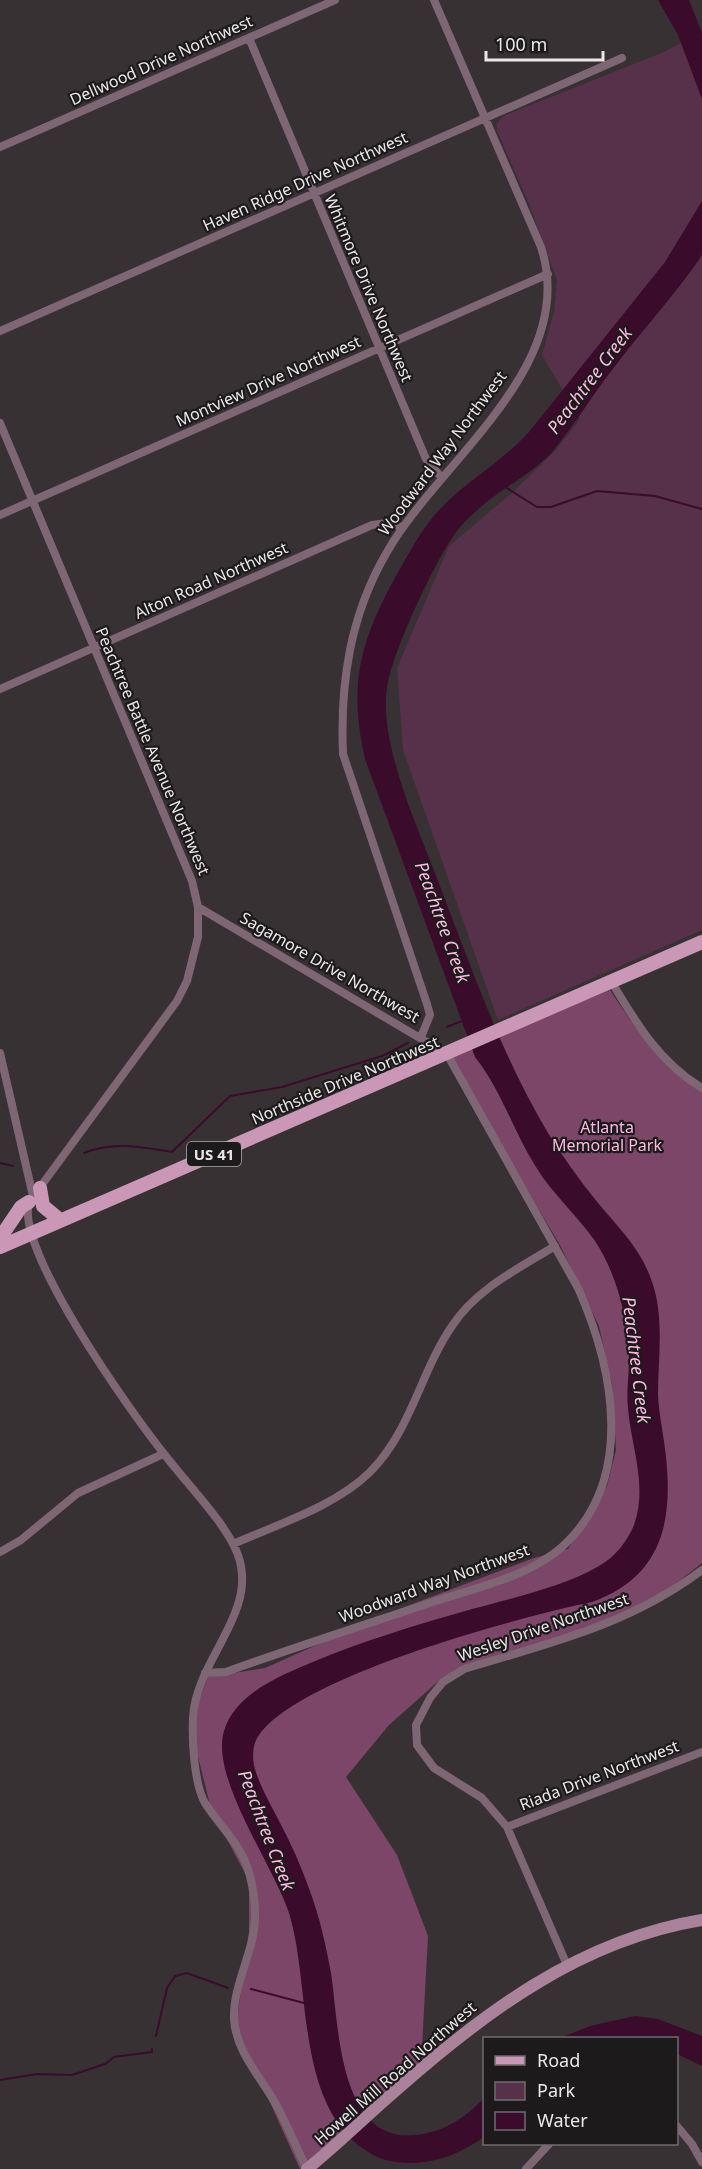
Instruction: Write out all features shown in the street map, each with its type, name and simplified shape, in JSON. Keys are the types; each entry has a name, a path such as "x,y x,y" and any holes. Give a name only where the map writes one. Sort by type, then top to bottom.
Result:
{"main road":[{"name":"Northside Drive Northwest","path":"0,1247 702,942"},
{"path":"0,1238 21,1207 34,1196 60,1220"},
{"name":"Howell Mill Road Northwest","path":"307,2169 489,2012 567,1965 650,1930 702,1920"}],"street":[{"name":"Dellwood Drive Northwest","path":"0,147 335,0"},
{"name":"Woodward Way Northwest","path":"421,1037 430,1015 427,1004 348,773 342,738 343,684 353,632 373,578 402,527 496,413 523,371 546,315 548,274 541,247 434,0"},
{"name":"Whitmore Drive Northwest","path":"249,38 426,459 442,478"},
{"name":"Haven Ridge Drive Northwest","path":"0,331 622,58"},
{"name":"Montview Drive Northwest","path":"0,515 548,274"},
{"name":"Peachtree Battle Avenue Northwest","path":"0,423 192,881 198,907 198,936 194,959 177,1001 34,1196"},
{"name":"Alton Road Northwest","path":"0,689 372,525 388,523 402,527"},
{"name":"Sagamore Drive Northwest","path":"198,907 447,1054"},
{"path":"611,981 656,1051 676,1070 702,1088"},
{"path":"0,1053 34,1196 26,1216 30,1234 64,1304 112,1381 163,1454 233,1544 242,1569 241,1595 233,1618 196,1695 193,1715 198,1784 205,1803 241,1852 254,1898 254,1934 236,1997 235,2031 243,2051 279,2110 307,2169"},
{"name":"Woodward Way Northwest","path":"205,1673 226,1672 518,1573 550,1556 572,1537 593,1504 604,1480 611,1450 612,1423 593,1325 578,1288 447,1054"},
{"path":"233,1544 332,1499 368,1474 398,1436 443,1340 460,1314 489,1287 555,1246"},
{"path":"0,1552 21,1540 55,1509 78,1493 163,1454"},
{"name":"Wesley Drive Northwest","path":"567,1965 507,1827 482,1798 434,1768 417,1745 416,1725 436,1689 464,1669 627,1616 680,1587 702,1570"},
{"name":"Riada Drive Northwest","path":"507,1827 702,1752"},
{"path":"678,2128 702,2162"},
{"path":"526,2169 548,2145"}],"green space":[{"path":"702,32 702,930 498,1020 403,750 397,668 449,546 513,492 556,450 580,419 542,355 554,312 557,280 529,204 497,131 497,124 503,116 664,52"},
{"name":"Atlanta Memorial Park","path":"610,990 629,1019 661,1057 702,1088 702,1563 641,1611 442,1678 389,1725 346,1777 397,1855 428,1936 421,2066 300,2169 236,2027 249,1932 249,1881 211,1809 190,1724 208,1677 265,1668 386,1614 534,1558 568,1549 607,1486 616,1450 612,1384 599,1326 560,1245 444,1051 509,1031"}],"water":[{"path":"658,0 689,0 702,33 702,99 678,35"},
{"name":"Peachtree Creek","path":"702,201 702,254 699,260 612,370 552,452 536,467 484,504 455,533 434,569 414,611 396,654 387,688 388,731 400,779 499,1036 548,1133 585,1186 635,1248 651,1279 658,1307 658,1395 668,1481 664,1526 658,1545 648,1563 634,1578 615,1591 592,1602 465,1635 363,1671 318,1691 282,1713 259,1735 255,1742 253,1761 258,1779 296,1856 317,1913 331,1973 341,2049 347,2076 356,2100 370,2120 389,2132 414,2135 444,2128 469,2112 483,2099 483,2138 460,2151 436,2160 396,2162 382,2159 353,2141 333,2115 319,2085 311,2051 296,1944 289,1913 234,1796 222,1750 224,1731 229,1718 247,1697 271,1681 296,1669 389,1634 554,1586 599,1566 615,1554 634,1525 638,1510 639,1481 627,1402 629,1361 627,1330 610,1268 595,1241 536,1167 493,1083 475,1057 365,759 360,731 358,682 362,659 376,615 415,543 430,521 452,497 529,432 665,262"},
{"path":"635,2016 658,2019 702,2036 702,2066 678,2054 678,2037 562,2037 590,2026"}],"waterway":[{"path":"505,487 537,507 551,507 597,491 655,496 702,509"},
{"path":"447,1027 464,1020"},
{"path":"84,1153 117,1146 172,1152 230,1096 282,1087 382,1056 408,1043"},
{"path":"0,1163 13,1166"},
{"path":"156,2036 167,1988 175,1976 187,1973 228,1988"},
{"path":"251,1989 304,2003"},
{"path":"0,2080 37,2074 72,2075 105,2064 114,2057 152,2052 152,2049"}]}
